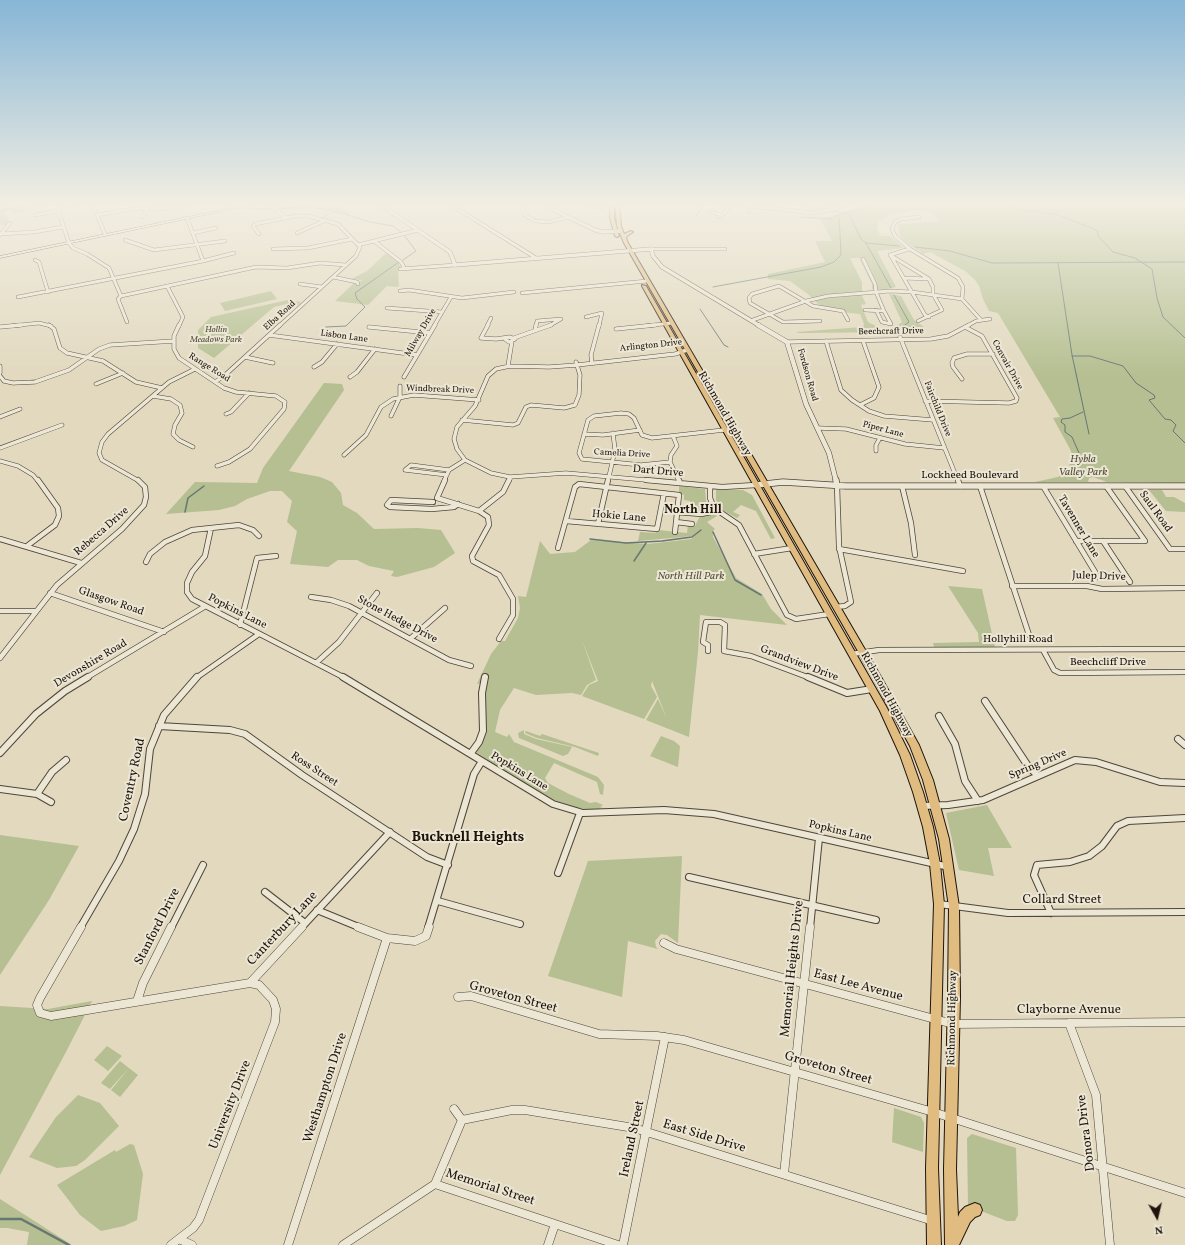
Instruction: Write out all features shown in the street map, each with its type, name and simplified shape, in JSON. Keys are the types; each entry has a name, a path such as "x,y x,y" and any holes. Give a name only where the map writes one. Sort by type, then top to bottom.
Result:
{"highway":[{"name":"Richmond Highway","path":"632,261 665,324 733,429 836,606 914,745 936,806 949,867 954,906 952,1119 950,1169 952,1245"},
{"name":"Richmond Highway","path":"644,282 672,323 683,351 725,430 830,614 895,732 922,806 928,827 935,864 939,904 937,1019 933,1112 934,1245"},
{"path":"952,1245 965,1218 970,1212 975,1210"}],"street":[{"path":"37,261 39,262 48,292"},
{"path":"97,261 107,266 121,296"},
{"path":"18,297 203,261"},
{"name":"Elba Road","path":"215,382 245,357 350,261"},
{"path":"401,261 405,269"},
{"path":"454,261 455,265"},
{"path":"400,269 500,261"},
{"name":"Fordson Road","path":"658,261 665,269 788,342 806,404 829,453 837,486 840,549 851,602 845,606 836,606"},
{"path":"864,261 891,324 882,322 876,310"},
{"path":"893,261 925,315 929,317"},
{"path":"900,261 929,279 933,286 933,294 942,310 918,321"},
{"path":"929,261 958,278 963,288 962,299 967,308 981,320"},
{"path":"127,322 118,300 121,296 259,267 287,268 320,263 346,265"},
{"path":"898,269 913,269"},
{"path":"333,277 356,282 358,284"},
{"path":"904,278 929,279"},
{"path":"522,293 644,282"},
{"path":"300,284 322,287"},
{"path":"0,376 4,381 13,383 35,382 69,370 101,348 112,344 174,341 175,333 182,317 167,286"},
{"path":"820,321 783,322 750,303 749,298 752,294 778,286 803,302 820,309 843,311 848,320"},
{"path":"400,290 470,298 514,292"},
{"path":"753,320 803,302 828,296 876,292 912,292 962,299"},
{"name":"Milway Drive","path":"404,377 451,297"},
{"path":"387,308 442,312"},
{"path":"865,310 884,310"},
{"path":"586,317 602,313 591,361"},
{"path":"491,318 481,338 505,339 510,337 513,340"},
{"path":"513,340 535,330 545,328 561,319 537,321 535,330"},
{"name":"Beechcraft Drive","path":"788,342 940,338 981,320 990,319"},
{"path":"0,327 40,323 50,325 54,329 62,350 72,355 106,362 138,383 162,388"},
{"path":"616,329 672,323"},
{"path":"369,327 430,333"},
{"name":"Convair Drive","path":"925,401 1009,403 1016,401 1017,398 981,334 966,327"},
{"name":"Lisbon Lane","path":"269,335 417,355"},
{"name":"Fairchild Drive","path":"901,339 960,486"},
{"path":"508,366 513,340"},
{"name":"Range Road","path":"174,341 174,349 177,355 215,382 230,390 277,397 284,401 284,407 248,450 229,462 217,466"},
{"path":"860,405 874,398 879,387 863,341"},
{"path":"826,342 841,390 848,398 874,413 888,417 933,420"},
{"path":"314,367 322,362 337,344"},
{"path":"350,377 357,372 375,349"},
{"name":"Arlington Drive","path":"465,460 457,449 454,440 457,427 479,400 490,373 496,369 508,366 577,363 683,351"},
{"path":"962,379 953,367 952,363 954,358 967,354 993,354"},
{"path":"245,357 273,363"},
{"path":"462,420 513,425 518,422 526,408 531,405 564,408 575,405 579,395 580,375 577,363"},
{"path":"0,366 0,373"},
{"name":"Rebecca Drive","path":"0,658 50,593 81,563 134,518 145,502 146,492 142,484 105,463 100,457 99,450 102,442 108,434 162,388 175,378 195,369"},
{"path":"96,384 123,373"},
{"name":"Windbreak Drive","path":"391,416 400,397 400,386"},
{"path":"226,414 232,412 249,393"},
{"path":"153,396 171,399 180,404 182,413 174,427 174,434 179,440 193,447"},
{"name":"Windbreak Drive","path":"344,455 366,435 381,407 400,397 414,396 479,400"},
{"path":"0,417 20,408"},
{"name":"Camelia Drive","path":"670,462 641,465 581,458 579,453 588,420 591,418 621,413 633,416 642,435 649,438 733,429"},
{"path":"0,448 62,425"},
{"name":"Piper Lane","path":"818,428 846,429 910,445 944,448"},
{"path":"584,434 640,430"},
{"path":"598,524 616,444 613,433"},
{"path":"673,436 677,446 671,455 670,462 680,483"},
{"path":"876,451 876,445 880,438"},
{"path":"432,509 433,502 437,498 449,470 465,460 486,471 511,477 503,492 480,511"},
{"path":"0,461 23,468 33,475 47,491 58,508 59,516 55,525 27,546"},
{"path":"447,475 410,472 405,470 411,464 449,470"},
{"name":"Dart Drive","path":"511,477 528,477 558,473 710,486 736,487 756,485"},
{"name":"Lockheed Boulevard","path":"756,485 783,482 837,486 1185,486"},
{"path":"558,548 576,485 679,495 675,532"},
{"path":"710,486 710,501 716,511 738,524 788,616 796,619 830,614"},
{"path":"902,486 911,523 915,555"},
{"path":"980,486 1029,635"},
{"name":"Tavenner Lane","path":"1043,486 1098,577"},
{"path":"1076,541 1145,541 1106,486"},
{"name":"Saul Road","path":"1125,486 1170,549 1185,549"},
{"name":"Hokie Lane","path":"566,521 657,529 664,493"},
{"path":"437,498 480,511 488,517 489,525 472,556 473,561 499,575 504,581 513,599 513,615 499,639"},
{"path":"433,502 391,500 387,506 432,509 454,507 458,504"},
{"path":"677,512 704,514 716,511"},
{"path":"676,522 692,524"},
{"path":"146,562 150,554 171,538 189,531 239,525 253,530 259,536"},
{"name":"Popkins Lane","path":"211,528 205,556 188,577 186,585 190,597 204,607 316,663 471,753 549,802 580,813 664,810 714,814 949,867"},
{"path":"1,540 27,546 81,563"},
{"path":"1103,541 1130,582"},
{"path":"754,554 792,548"},
{"path":"840,549 963,571"},
{"path":"240,625 257,558 276,556"},
{"name":"Julep Drive","path":"1012,586 1087,586 1102,589 1185,588"},
{"name":"Glasgow Road","path":"50,593 164,632"},
{"path":"316,663 338,642 377,593"},
{"name":"Stone Hedge Drive","path":"311,597 338,602 361,612 449,660 471,666"},
{"name":"Devonshire Road","path":"0,753 27,723 56,697 204,607"},
{"path":"410,639 445,608"},
{"path":"0,611 35,612"},
{"name":"Grandview Drive","path":"708,651 708,645 703,642 706,622 720,622 725,625 724,651 752,656 847,693 872,689"},
{"name":"Coventry Road","path":"51,1016 40,1013 37,1008 40,998 120,861 134,829 144,794 150,749 159,726 173,702 194,679 259,634"},
{"name":"Hollyhill Road","path":"852,654 879,650 1185,649"},
{"name":"Beechcliff Drive","path":"1043,650 1054,670 1060,673 1185,672"},
{"path":"471,753 479,742 482,731 482,693 486,677"},
{"path":"985,701 1028,766 1038,776"},
{"path":"939,716 958,749 966,781 978,801"},
{"name":"Ross Street","path":"159,726 230,730 245,734 302,775 428,858 448,866"},
{"path":"1178,739 1185,745"},
{"name":"Spring Drive","path":"922,806 936,806 978,801 1070,761 1081,759 1096,762 1160,782 1185,783"},
{"path":"37,794 52,772 66,760"},
{"path":"318,910 372,934 387,938 414,941 422,939 428,932 474,774 482,761"},
{"path":"0,789 37,794 51,802"},
{"path":"558,873 580,813"},
{"path":"1051,913 1034,875 1037,865 1070,862 1089,856 1102,846 1117,826 1128,821 1185,818"},
{"name":"Canterbury Lane","path":"51,1016 250,983 390,832"},
{"name":"Memorial Heights Drive","path":"784,1174 819,838"},
{"name":"Stanford Drive","path":"137,1002 143,983 203,865"},
{"path":"689,877 698,877 812,906 876,920"},
{"path":"265,892 305,923"},
{"path":"438,901 520,924"},
{"name":"Collard Street","path":"939,904 1001,913 1185,912"},
{"name":"Westhampton Drive","path":"288,1245 387,938"},
{"name":"East Lee Avenue","path":"664,943 676,949 953,1024"},
{"name":"University Drive","path":"171,1245 193,1228 198,1220 275,1022 276,1009 273,1000 259,985 250,983"},
{"name":"Groveton Street","path":"458,997 471,996 599,1034 665,1037 684,1040 933,1112 1185,1193"},
{"name":"Clayborne Avenue","path":"953,1024 1185,1022"},
{"name":"Donora Drive","path":"1069,1023 1096,1095 1110,1245"},
{"name":"Ireland Street","path":"623,1245 665,1037"},
{"path":"435,1184 462,1120 454,1109"},
{"name":"East Side Drive","path":"462,1120 512,1110 525,1110 646,1132 933,1220"},
{"name":"Memorial Street","path":"343,1245 435,1184 445,1186 618,1245"},
{"path":"548,1245 555,1224"},
{"path":"179,1239 192,1245"}],"green space":[{"path":"377,261 397,261 401,267 398,269 399,286 387,286 368,305 335,301 355,282 358,283 362,280 351,279 367,271"},
{"path":"852,261 862,282 862,296 866,304 861,305 868,322 886,331 894,328 902,322 889,294 901,296 914,320 924,327 921,329 898,332 796,332 863,327 864,324 860,314 824,310 809,295 790,281 768,279 768,274 825,262"},
{"path":"861,261 882,261 896,287 884,290 872,289 872,284"},
{"name":"Hybla Valley Park","path":"947,261 1185,261 1185,483 1107,482 1093,477 1089,478 1088,482 1035,482 1058,477 1070,467 1069,463 1072,463 1073,456 1053,418 1060,417 998,313 989,311 979,286 965,271"},
{"path":"271,291 277,299 225,311 220,303"},
{"name":"Hollin Meadows Park","path":"288,300 301,302 298,305 287,304 274,307 214,358 198,348 198,330 211,317"},
{"path":"324,383 342,384 344,390 289,471 320,477 332,482 341,493 343,505 357,513 374,529 418,528 441,530 455,553 434,567 397,577 391,576 394,571 369,566 357,560 338,560 328,567 290,564 297,531 287,522 292,501 282,491 270,491 247,499 235,506 219,510 166,514 195,482 257,483 263,468"},
{"path":"679,486 705,489 706,501 710,509 706,511 689,510 690,501 684,500 684,495 679,493"},
{"path":"716,489 743,490 752,495 775,538 771,539 756,511 741,505 733,512 740,515 737,518 722,510 716,500"},
{"path":"1149,490 1162,490 1166,497 1174,497 1185,503 1185,512 1166,511"},
{"name":"North Hill Park","path":"713,513 717,516 707,522 715,529 713,531 713,537 736,578 762,594 771,609 787,625 700,615 698,652 689,737 646,720 658,699 667,719 652,681 651,686 657,697 644,719 582,696 589,685 598,681 582,640 596,680 587,685 581,695 572,693 536,695 514,688 500,710 495,732 507,737 509,734 514,742 598,777 604,785 603,795 600,794 597,782 554,763 545,778 548,783 569,794 590,803 596,802 603,805 600,807 603,808 593,810 577,808 556,801 513,777 476,752 483,736 481,683 477,684 491,654 501,641 505,641 518,618 520,608 518,596 526,597 540,541 550,554 575,552 591,540 648,544 691,539 699,531 693,536 638,541 640,532 655,533 658,530 687,533 688,525 695,526 700,516"},
{"path":"948,586 982,589 995,647 934,647 933,643 979,642 978,633"},
{"path":"524,730 524,734 536,739 572,747 568,754 563,756 519,738 518,733"},
{"path":"526,731 540,736 542,734 599,753 598,756 575,747 537,738 525,733"},
{"path":"661,736 674,741 680,746 678,767 650,756"},
{"path":"987,805 1012,848 988,848 994,876 959,870 946,813"},
{"path":"0,835 79,846 49,900 0,975"},
{"path":"682,856 678,943 667,935 661,934 655,941 658,949 628,941 622,997 548,976 588,861"},
{"path":"92,1001 0,1175 0,1006 48,1009"},
{"path":"107,1046 122,1056 108,1071 94,1060"},
{"path":"120,1061 129,1068 110,1089 101,1083"},
{"path":"129,1068 138,1075 120,1097 111,1090"},
{"path":"78,1095 100,1103 119,1126 85,1160 76,1166 57,1168 29,1157 56,1117"},
{"path":"894,1108 921,1117 924,1123 923,1152 892,1142"},
{"path":"972,1134 1016,1148 1018,1215 1015,1221 1007,1221 968,1206 967,1138"},
{"path":"130,1144 134,1145 143,1174 137,1220 124,1226 101,1231 80,1215 57,1185 115,1150 116,1152"},
{"path":"0,1199 72,1245 27,1245 29,1232 0,1228"}],"waterway":[{"path":"713,287 821,267 835,261"},
{"path":"876,261 891,288"},
{"path":"985,261 992,263 1142,262"},
{"path":"326,327 346,326 365,307 357,299 355,293 399,262"},
{"path":"1142,262 1152,269 1157,298 1163,317 1185,338"},
{"path":"1142,262 1185,262"},
{"path":"1058,263 1072,356"},
{"path":"894,295 909,322 898,330"},
{"path":"700,309 724,345 728,347"},
{"path":"1072,356 1090,356 1123,366 1136,383 1154,395 1155,398 1149,400 1165,419 1171,420 1176,425 1173,431 1185,443"},
{"path":"1072,356 1089,434"},
{"path":"1075,463 1079,463 1079,453 1072,437 1065,432 1065,425 1061,422 1062,419 1070,418 1083,412"},
{"path":"185,512 188,498 204,486"},
{"path":"590,539 626,543 662,541 692,537 701,530"},
{"path":"713,532 735,580 761,595"},
{"path":"634,561 646,543"},
{"path":"0,1219 21,1219 69,1245"}],"district":[{"name":"North Hill","path":"693,511"},
{"name":"Bucknell Heights","path":"468,838"}]}
